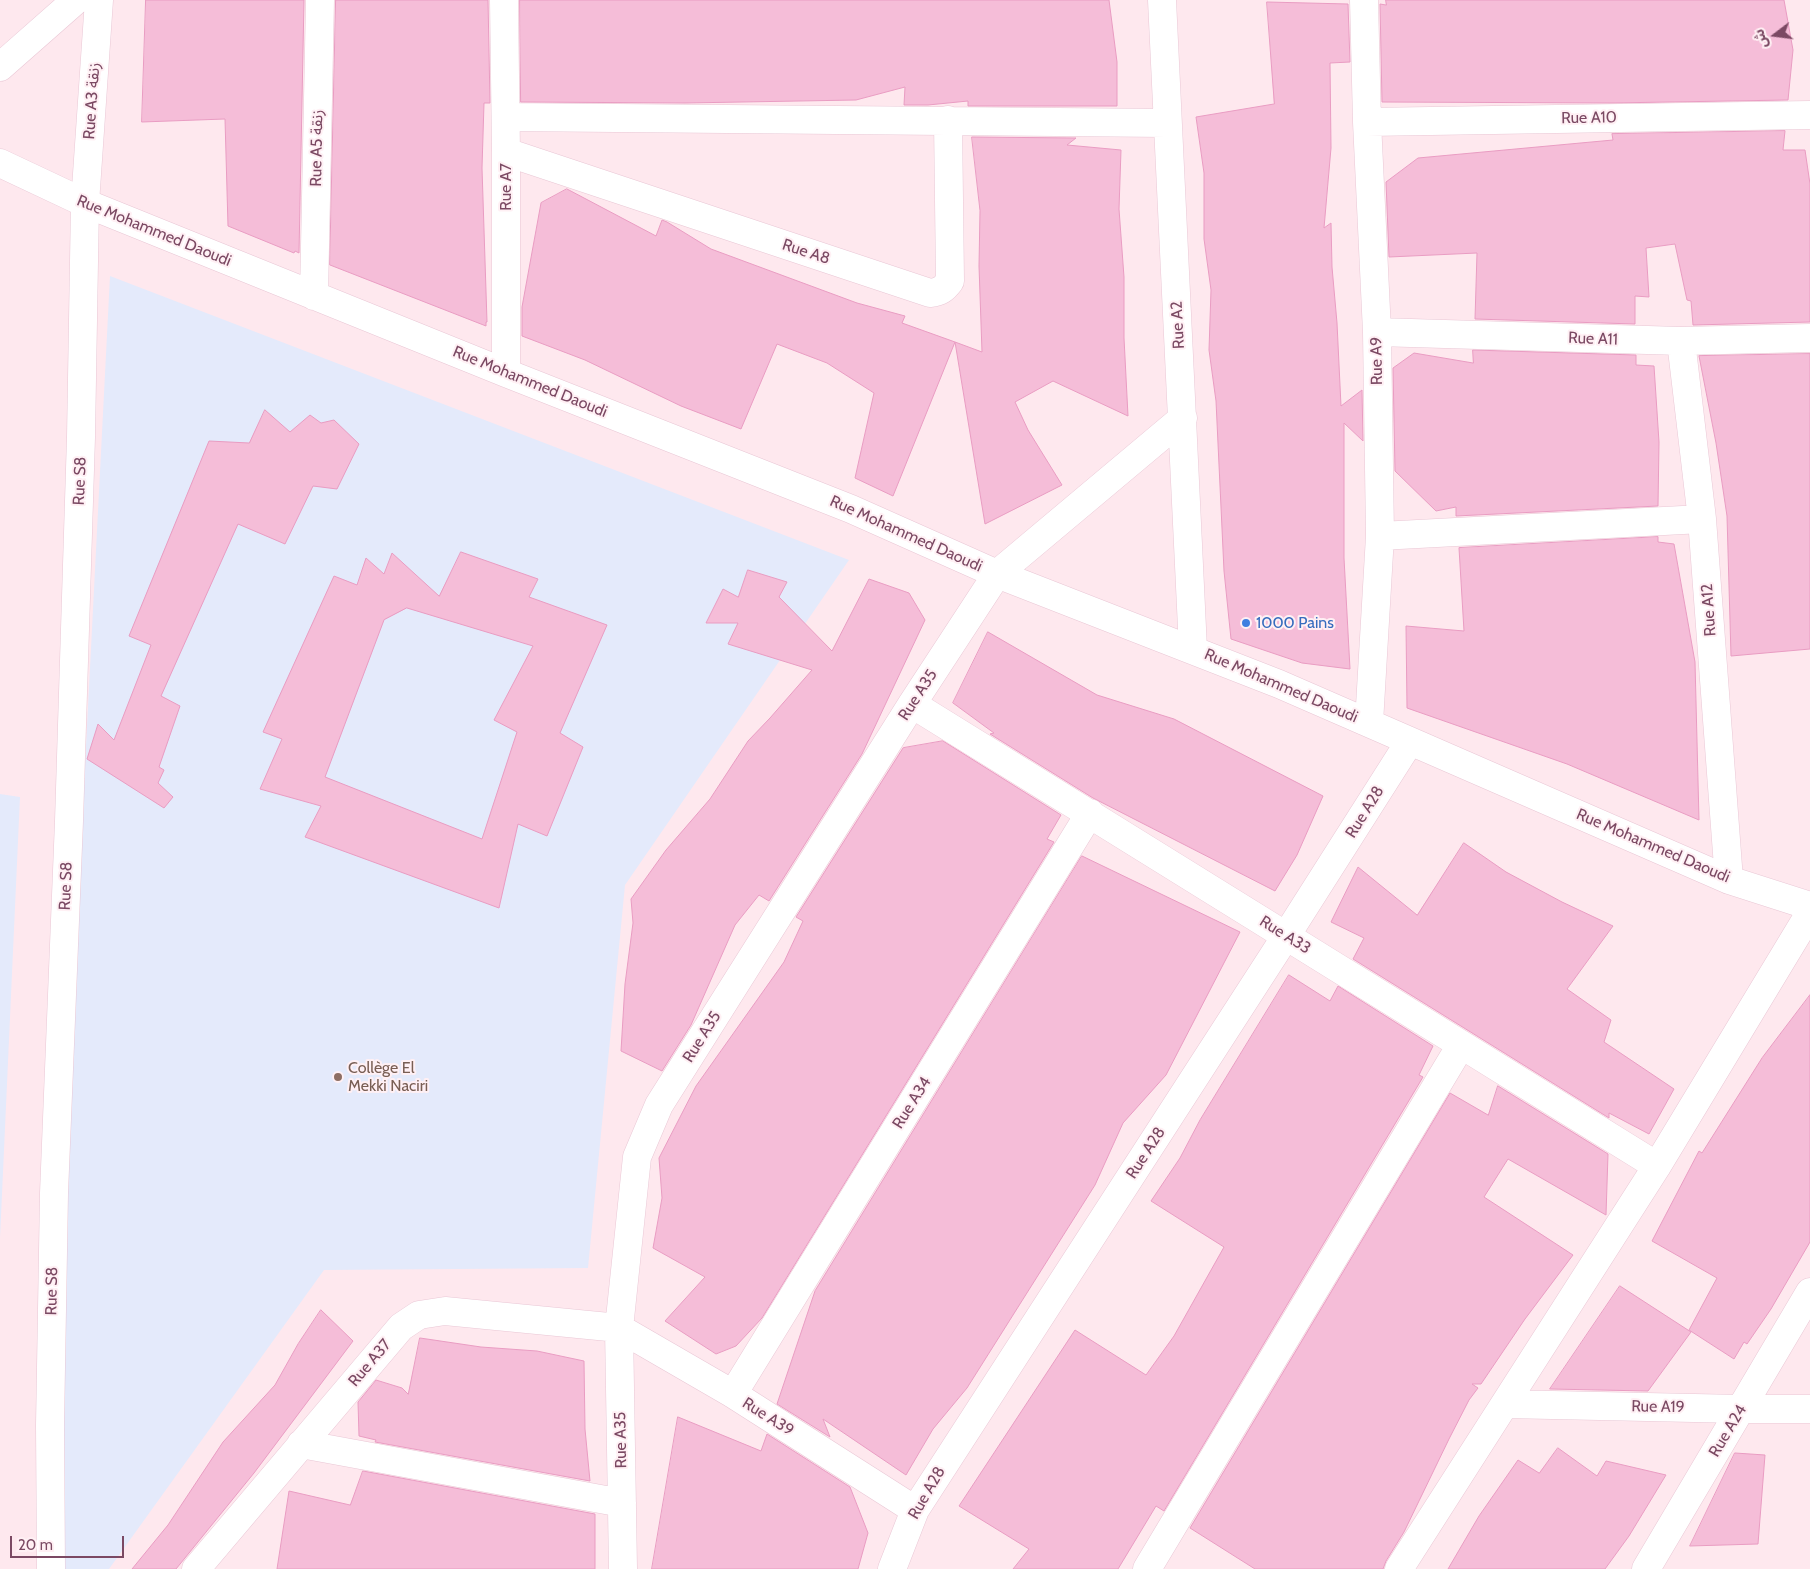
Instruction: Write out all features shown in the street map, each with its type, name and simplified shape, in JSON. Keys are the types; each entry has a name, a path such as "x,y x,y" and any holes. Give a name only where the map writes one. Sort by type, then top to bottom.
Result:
{"street":[{"path":"0,67 76,0"},
{"name":"Rue A3 زنقة","path":"85,203 99,0"},
{"name":"Rue A5 زنقة","path":"314,296 320,0"},
{"name":"Rue A7","path":"504,0 506,373"},
{"name":"Rue A2","path":"1162,0 1193,649"},
{"name":"Rue A9","path":"1364,0 1367,122 1377,332 1380,536 1369,722"},
{"name":"Rue A10","path":"1367,122 1810,115"},
{"path":"506,117 1167,123"},
{"name":"Rue A8","path":"506,152 930,293 939,292 944,289 950,281 948,120"},
{"name":"Rue Mohammed Daoudi","path":"0,164 85,203 314,296 851,508 997,574 1193,649 1369,722 1729,880 1810,906"},
{"name":"Rue S8","path":"51,1569 50,1425 54,1193 69,821 81,447 85,203"},
{"name":"Rue A11","path":"1377,332 1681,341 1810,338"},
{"name":"Rue A12","path":"1681,341 1702,519 1729,880"},
{"name":"Rue A35","path":"623,1569 619,1328 638,1157 655,1114 912,704 997,574 1183,418"},
{"path":"1380,536 1702,519"},
{"name":"Rue A33","path":"912,704 1657,1166"},
{"name":"Rue A28","path":"892,1569 915,1510 1410,741"},
{"name":"Rue A34","path":"733,1394 1090,813"},
{"path":"1399,1569 1657,1166 1810,913"},
{"path":"1147,1569 1461,1045"},
{"name":"Rue A24","path":"1646,1569 1810,1292"},
{"name":"Rue A37","path":"198,1569 401,1327 419,1316 445,1311 619,1328"},
{"name":"Rue A39","path":"619,1328 733,1394 915,1510"},
{"name":"Rue A19","path":"1506,1404 1810,1409"},
{"path":"302,1444 622,1503"}],"shaded area":[{"name":"Collège El Mekki Naciri","path":"110,276 849,560 625,885 588,1268 324,1270 109,1569 44,1569"},
{"path":"0,794 20,797 0,1238"}],"building":[{"path":"146,0 304,0 299,253 295,251 294,253 228,226 225,119 142,122"},
{"path":"336,0 488,0 490,103 484,103 482,168 486,326 330,265"},
{"path":"520,0 1109,0 1117,62 1117,106 968,106 968,101 904,105 905,87 856,100 685,103 521,102"},
{"path":"1386,0 1784,0 1793,50 1788,100 1611,103 1382,102 1380,4 1386,5"},
{"path":"1267,2 1348,4 1350,62 1330,63 1331,148 1324,228 1331,223 1341,406 1362,390 1363,441 1344,423 1344,558 1350,669 1302,663 1231,639 1224,571 1216,401 1209,350 1211,290 1204,239 1204,173 1196,117 1274,104"},
{"path":"1785,131 1783,150 1805,150 1810,184 1810,322 1693,325 1691,301 1687,300 1675,244 1646,248 1649,297 1635,296 1635,324 1475,319 1477,253 1389,257 1386,182 1418,158 1613,140 1612,134"},
{"path":"972,137 1076,138 1067,145 1121,150 1119,209 1124,277 1124,338 1128,416 1053,381 1015,402 1028,430 1062,485 985,524 955,342 982,352 979,266 980,211"},
{"path":"567,189 656,236 662,220 711,249 857,303 905,316 902,323 955,342 893,496 855,478 874,393 827,363 777,344 741,429 681,406 585,360 522,336 522,307 541,203"},
{"path":"1473,350 1636,355 1636,365 1654,366 1659,442 1658,506 1456,516 1456,507 1436,511 1395,471 1393,368 1414,353 1473,363"},
{"path":"1810,354 1810,649 1731,656 1727,516 1716,443 1699,356"},
{"path":"265,410 290,432 310,415 321,423 334,420 359,444 337,489 313,486 285,544 238,524 161,696 180,706 159,767 164,770 158,783 173,797 164,808 87,759 98,724 114,740 151,645 129,636 209,441 249,443"},
{"path":"1658,537 1658,542 1674,544 1695,662 1699,820 1567,764 1407,708 1406,626 1464,631 1459,548"},
{"path":"461,552 538,579 529,597 607,625 560,733 583,747 547,836 518,824 499,908 305,837 321,806 260,789 282,739 263,732 334,576 357,585 366,558 384,574 392,553 439,596","holes":["407,608 533,646 494,720 517,732 482,839 325,777 384,620"]},
{"path":"748,570 787,582 779,597 832,651 869,579 909,593 925,620 862,754 769,901 759,895 735,925 691,1025 662,1071 621,1051 625,984 633,923 631,899 666,850 710,799 748,741 812,670 728,644 738,623 706,623 723,589 738,597"},
{"path":"988,632 1097,695 1174,719 1323,796 1297,855 1275,891 1093,798 990,734 994,733 953,703"},
{"path":"943,741 1061,815 1047,839 1054,842 762,1318 736,1346 716,1354 665,1321 705,1277 653,1248 662,1198 659,1158 696,1086 784,962 803,921 796,917 903,748"},
{"path":"1464,843 1506,872 1562,902 1613,926 1567,989 1611,1020 1604,1042 1674,1089 1649,1134 1609,1113 1609,1118 1353,959 1364,938 1331,922 1358,867 1417,915"},
{"path":"1082,856 1240,932 1166,1075 1123,1123 1095,1185 967,1388 933,1429 906,1475 823,1419 830,1437 777,1404 815,1291"},
{"path":"1289,975 1330,1001 1338,986 1433,1046 1419,1075 1423,1077 1164,1511 1156,1506 1118,1569 1013,1569 1029,1549 959,1506 1075,1330 1146,1375 1174,1336 1224,1247 1151,1201 1180,1158 1200,1120"},
{"path":"1810,995 1810,1242 1771,1309 1747,1344 1744,1342 1734,1359 1689,1330 1717,1278 1652,1241 1699,1151 1702,1153 1762,1058"},
{"path":"1498,1086 1608,1154 1606,1215 1508,1159 1484,1197 1573,1255 1525,1319 1481,1384 1472,1384 1478,1388 1469,1400 1404,1532 1383,1569 1255,1569 1190,1528 1450,1093 1488,1115"},
{"path":"1620,1286 1691,1332 1648,1391 1550,1389"},
{"path":"321,1310 353,1341 254,1473 176,1569 132,1569 168,1525 223,1442 275,1385 298,1344"},
{"path":"420,1338 481,1347 537,1351 584,1361 585,1429 590,1481 375,1442 376,1440 359,1436 358,1402 376,1380 402,1388 408,1394"},
{"path":"678,1417 761,1451 767,1434 850,1487 868,1533 858,1569 652,1569"},
{"path":"1558,1448 1597,1476 1606,1461 1666,1475 1629,1536 1605,1569 1448,1569 1479,1516 1518,1460 1539,1473"},
{"path":"1735,1453 1765,1455 1758,1544 1690,1546"},
{"path":"363,1471 595,1514 595,1569 277,1569 289,1491 350,1505"}],"place":[{"name":"1000 Pains","path":"1246,623"},
{"name":"Collège El Mekki Naciri","path":"338,1077"}]}
